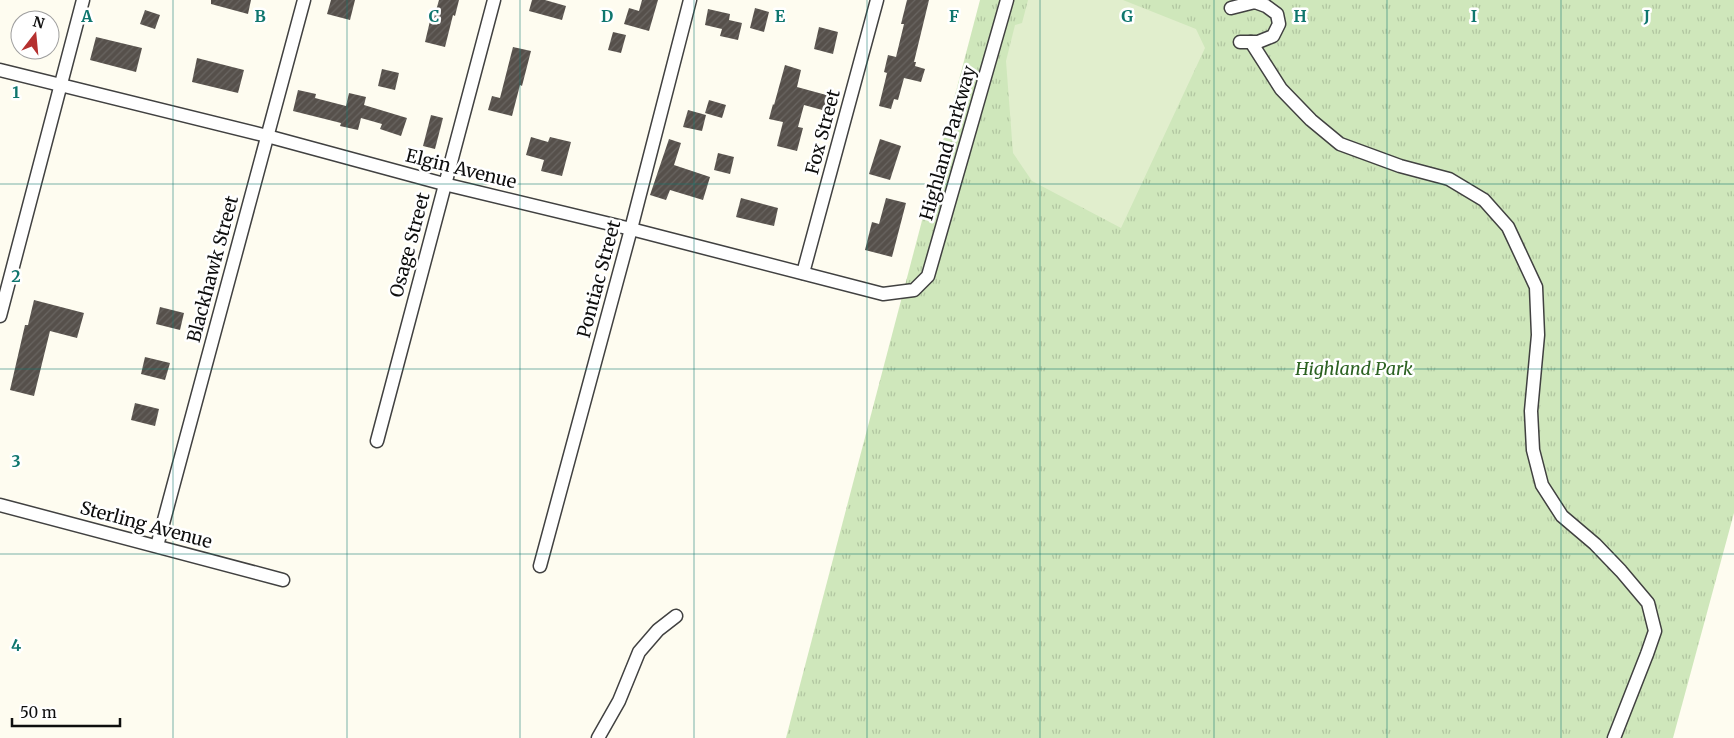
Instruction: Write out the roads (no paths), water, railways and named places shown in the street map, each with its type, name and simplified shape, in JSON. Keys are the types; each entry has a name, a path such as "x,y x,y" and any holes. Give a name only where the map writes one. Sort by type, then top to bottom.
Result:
{"street":[{"path":"0,316 83,0"},
{"name":"Blackhawk Street","path":"156,546 304,0"},
{"name":"Osage Street","path":"378,441 444,184 494,0"},
{"name":"Pontiac Street","path":"540,566 690,0"},
{"name":"Fox Street","path":"803,273 877,0"},
{"name":"Highland Parkway","path":"914,290 928,276 1007,0"},
{"path":"1231,8 1255,2 1266,6 1277,14 1279,24 1273,36 1258,42 1245,42 1281,89 1311,120 1340,144 1400,166 1449,178 1484,200 1508,227 1536,287 1538,335 1531,411 1533,450 1542,485 1562,516 1595,544 1648,603 1655,631 1614,738"},
{"name":"Elgin Avenue","path":"0,70 267,136 444,184 631,228 836,283 883,294 914,290"},
{"name":"Sterling Avenue","path":"0,505 283,580"},
{"path":"598,738 619,701 639,652 658,630 676,616"}],"park label":[{"name":"Highland Park","path":"1354,369"}]}
